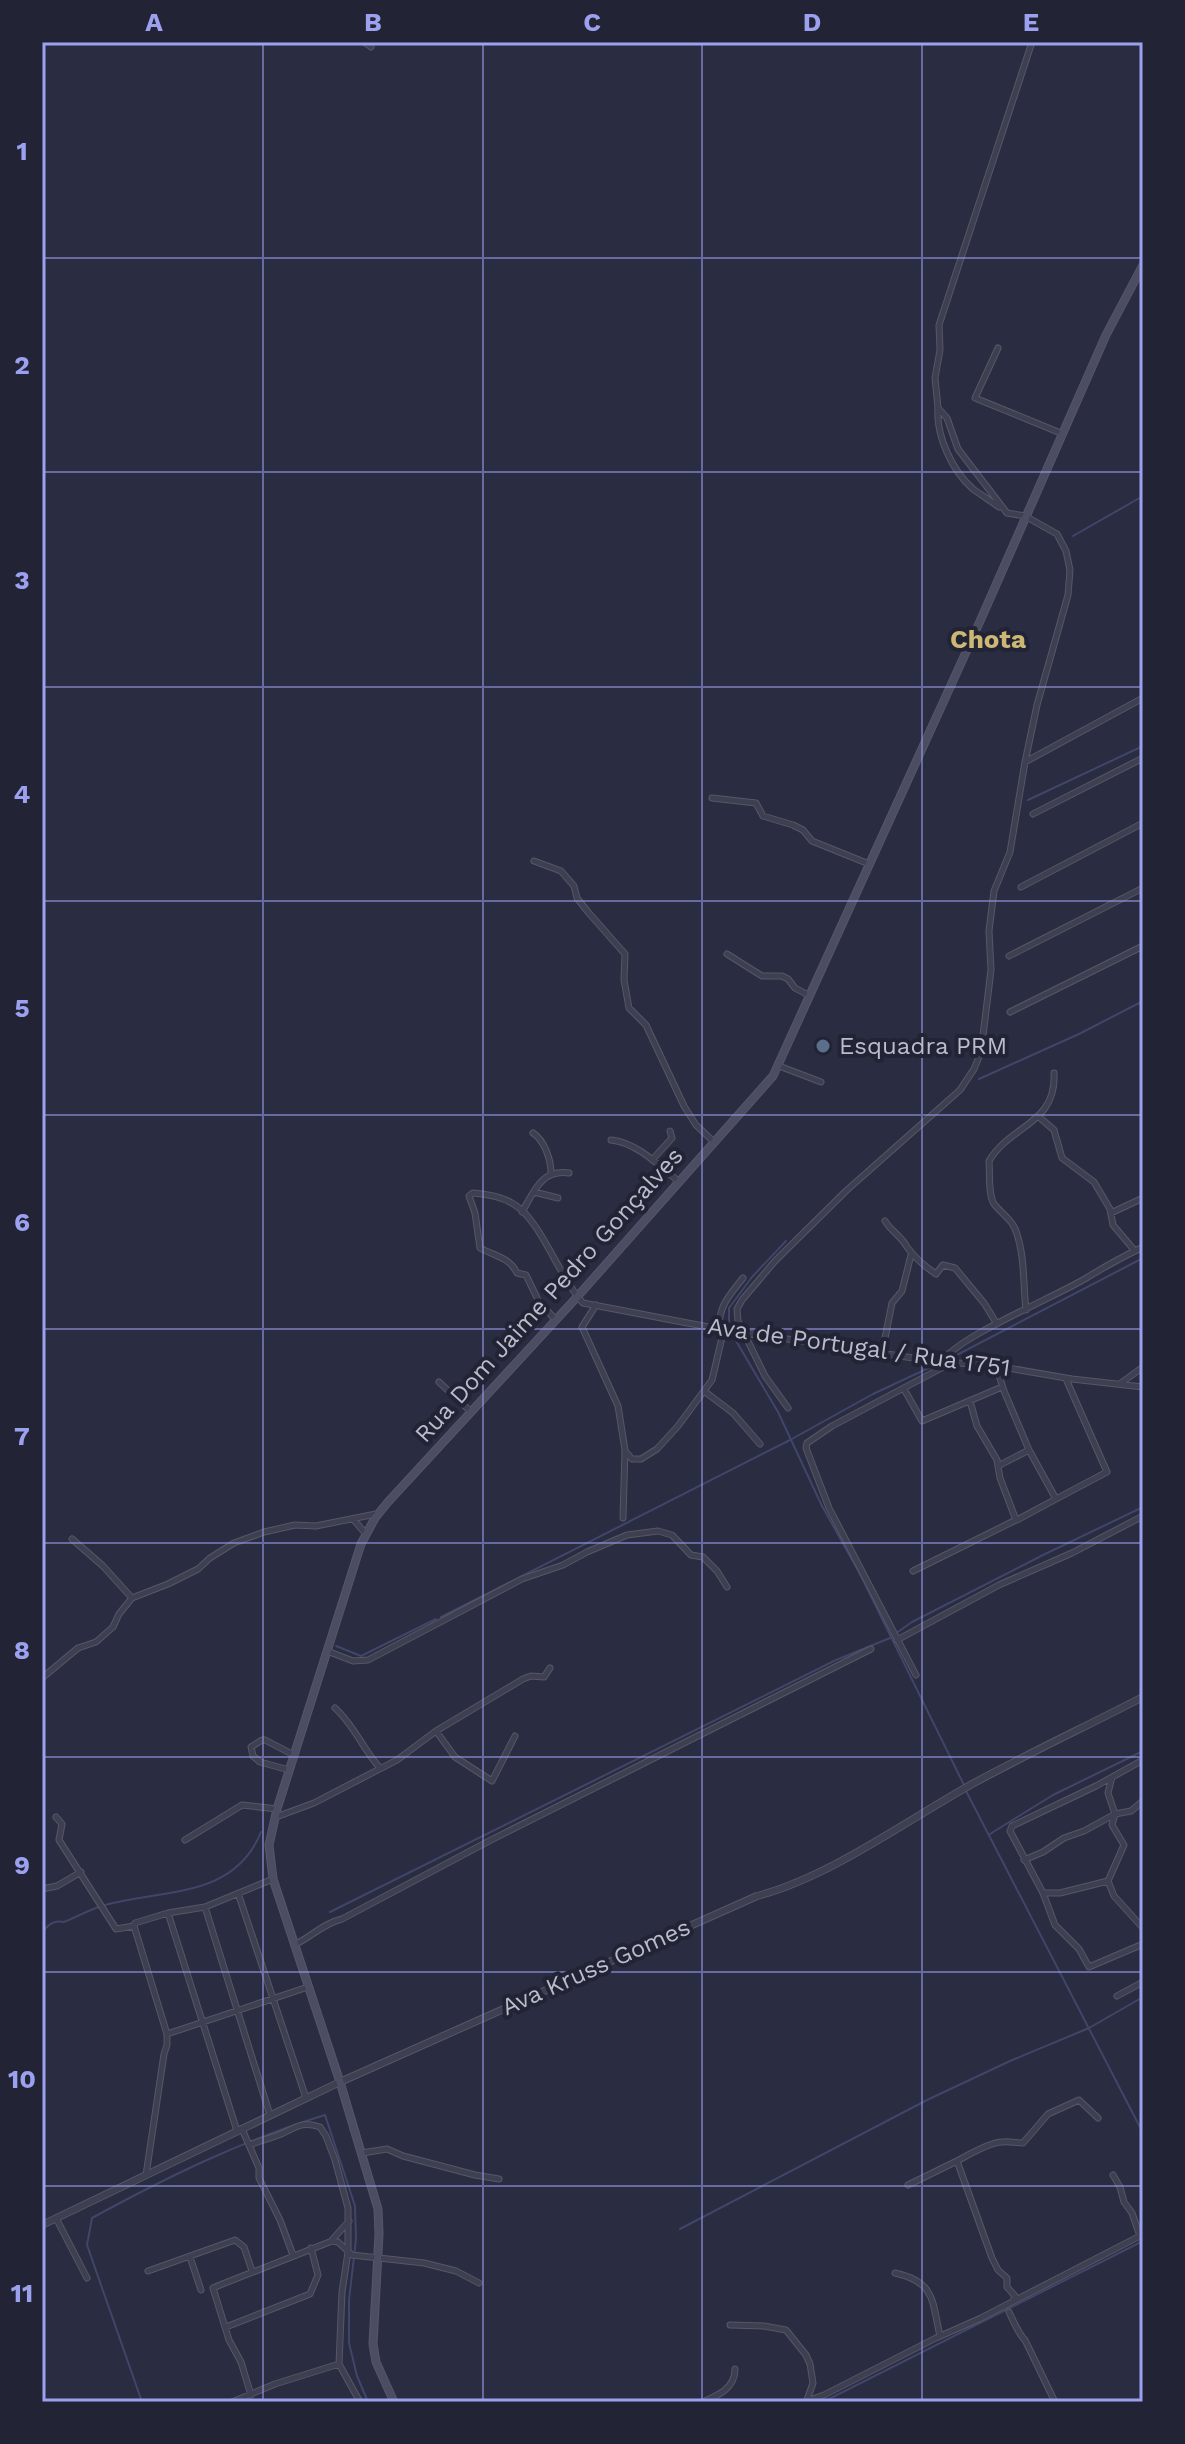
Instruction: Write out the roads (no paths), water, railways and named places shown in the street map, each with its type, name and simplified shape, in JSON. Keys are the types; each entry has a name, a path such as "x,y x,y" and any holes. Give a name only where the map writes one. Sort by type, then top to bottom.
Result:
{"main road":[{"name":"Rua Dom Jaime Pedro Gonçalves","path":"394,2402 374,2354 378,2209 273,1879 269,1856 276,1813 351,1572 366,1534 378,1514 577,1297 773,1076 977,628 1106,335 1143,265"}],"street":[{"path":"364,42 371,47"},
{"path":"788,1408 765,1376 738,1321 737,1309 754,1283 847,1190 960,1090 974,1069 981,1052 991,970 989,931 994,891 1010,852 1037,705 1068,595 1070,570 1066,551 1057,534 1025,516 1007,513 970,487 945,447 937,422 935,378 940,350 939,325 1032,42"},
{"path":"998,348 975,398 1064,434"},
{"path":"938,408 947,418 958,449 1007,513"},
{"path":"1025,762 1143,698"},
{"path":"1033,814 1143,758"},
{"path":"712,798 756,803 763,816 793,825 803,830 812,841 870,864"},
{"path":"1021,887 1143,823"},
{"path":"534,861 561,871 574,886 577,898 625,954 624,980 629,1008 646,1025 696,1125 714,1142"},
{"path":"1009,956 1143,888"},
{"path":"1010,1012 1143,946"},
{"path":"727,954 762,976 788,979 795,988 810,996"},
{"path":"779,1066 821,1082"},
{"path":"1026,1310 1024,1264 1018,1235 1009,1218 993,1203 989,1161 1007,1141 1039,1117 1052,1097 1054,1073"},
{"path":"1039,1117 1053,1128 1062,1158 1094,1182 1111,1213 1113,1225 1135,1251"},
{"path":"652,1160 672,1138 670,1131"},
{"path":"533,1133 542,1142 551,1173"},
{"path":"611,1140 624,1143 652,1160 678,1181"},
{"path":"522,1212 551,1173 569,1173"},
{"path":"534,1192 558,1198"},
{"path":"555,1319 539,1302 526,1275 517,1273 507,1260 480,1248 469,1196 473,1193 485,1194 515,1205 546,1245 577,1297"},
{"path":"1111,1213 1143,1198"},
{"path":"885,1221 905,1243 911,1255 936,1274 943,1265 955,1268 997,1324"},
{"path":"943,1361 955,1349 997,1324 1143,1247"},
{"path":"882,1353 892,1303 902,1291 911,1255"},
{"path":"625,1450 635,1460 657,1449 704,1391 714,1374 722,1329 719,1315 722,1305 743,1278"},
{"name":"Ava de Portugal / Rua 1751","path":"577,1297 583,1303 722,1329 1143,1387"},
{"path":"596,1305 582,1327 618,1406 625,1450 623,1518"},
{"path":"916,1675 829,1508 806,1448 812,1438 952,1362"},
{"path":"996,1366 1029,1450 1056,1499"},
{"path":"1121,1383 1143,1367"},
{"path":"913,1571 1107,1472 1066,1378"},
{"path":"439,1382 470,1411"},
{"path":"904,1389 922,1421 1002,1387"},
{"path":"704,1391 733,1413 760,1444"},
{"path":"970,1401 977,1426 995,1454 1000,1478 1016,1520"},
{"path":"998,1466 1029,1450"},
{"path":"42,1678 78,1648 96,1642 113,1627 132,1598 198,1569 234,1543 295,1525 316,1526 378,1514"},
{"path":"897,1640 999,1585 1072,1553 1143,1516"},
{"path":"353,1519 366,1534"},
{"path":"327,1651 353,1661 368,1660 522,1579 563,1565 627,1535 644,1532 658,1531 672,1535 691,1555 703,1557 727,1587"},
{"path":"72,1539 103,1566 132,1598"},
{"path":"294,1945 308,1939 330,1922 342,1919 491,1840 871,1649"},
{"path":"185,1840 242,1805 276,1813 314,1803 410,1751 436,1731 523,1679 544,1677 550,1668"},
{"name":"Ava Kruss Gomes","path":"42,2225 340,2082 742,1902 784,1889 974,1783 1143,1697"},
{"path":"335,1708 380,1768"},
{"path":"436,1731 455,1757 492,1781 515,1736"},
{"path":"289,1770 260,1762 253,1756 251,1747 265,1740 294,1755"},
{"path":"1143,1760 1010,1828 1043,1893 1055,1925 1079,1949 1089,1967 1143,1944"},
{"path":"1113,1776 1108,1793 1115,1814 1112,1825 1124,1845 1108,1881 1114,1896 1143,1928"},
{"path":"1024,1860 1115,1814 1131,1811 1143,1801"},
{"path":"56,1817 62,1824 59,1840 114,1928 134,1926 135,1923 168,1913 205,1907 273,1879"},
{"path":"42,1889 57,1886 81,1872"},
{"path":"1043,1893 1060,1893 1108,1881"},
{"path":"238,1893 306,2098"},
{"path":"205,1907 270,2115"},
{"path":"168,1913 240,2130 248,2142 259,2168 258,2176 293,2255"},
{"path":"134,1926 167,2034 146,2175"},
{"path":"1117,1996 1143,1982"},
{"path":"167,2034 308,1987"},
{"path":"908,2185 979,2148 987,2148 998,2142 1023,2143 1048,2114 1079,2100 1098,2118"},
{"path":"248,2142 279,2135 295,2126 320,2127 326,2136 335,2160 349,2221 350,2253 340,2308 339,2364 356,2400"},
{"path":"362,2153 387,2149 403,2156 499,2179"},
{"path":"957,2161 992,2258 1007,2278 1007,2287 1015,2296 1013,2301"},
{"path":"805,2401 824,2395 1140,2236 1113,2175"},
{"path":"56,2218 87,2278"},
{"path":"332,2241 349,2221"},
{"path":"148,2271 235,2240 244,2247 252,2271"},
{"path":"251,2395 213,2288 332,2241 338,2242 350,2253 424,2263 456,2271 479,2283"},
{"path":"226,2327 310,2294 318,2275 311,2248"},
{"path":"190,2257 201,2290"},
{"path":"895,2273 923,2285 934,2302 940,2336"},
{"path":"1009,2312 1055,2402"},
{"path":"730,2325 786,2330 810,2364 813,2383 805,2401"},
{"path":"232,2402 282,2381 339,2364"},
{"path":"703,2402 719,2399 732,2383 735,2369"}],"waterway":[{"path":"1073,536 1143,496"},
{"path":"1028,800 1143,746"},
{"path":"979,1079 1143,1001"},
{"path":"786,1241 752,1277 729,1308 729,1329 778,1412 822,1506 860,1574 964,1785"},
{"path":"949,1359 1143,1258"},
{"path":"441,1617 935,1365"},
{"path":"895,1634 912,1622 1143,1507"},
{"path":"336,1646 361,1656 436,1619"},
{"path":"330,1912 836,1660 890,1638"},
{"path":"990,1834 1053,1795 1143,1751"},
{"path":"966,1791 1143,2133"},
{"path":"42,1934 54,1923 64,1922 99,1907 195,1888 215,1880 249,1854 261,1832"},
{"path":"680,2229 927,2100 1089,2028 1143,1997"},
{"path":"142,2402 87,2245 92,2218 206,2160 325,2115 355,2206 356,2239 349,2300 349,2343 357,2376 368,2402"},
{"path":"823,2402 1143,2241"}],"place":[{"name":"Esquadra PRM","path":"823,1046"}],"district":[{"name":"Chota","path":"988,639"}]}
